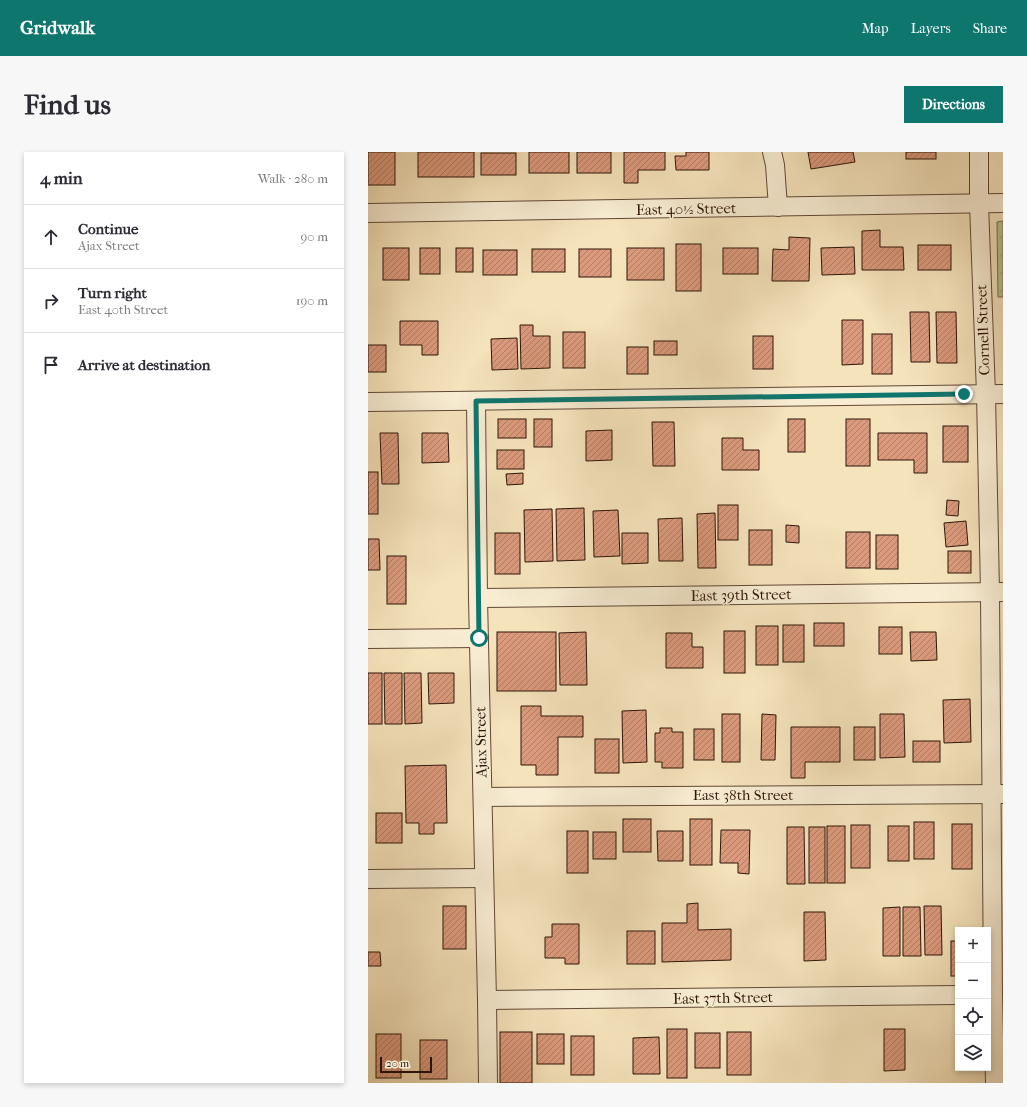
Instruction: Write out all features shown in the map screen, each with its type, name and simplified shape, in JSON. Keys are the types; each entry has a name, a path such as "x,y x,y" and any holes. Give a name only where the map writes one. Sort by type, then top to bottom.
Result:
{"street":[{"path":"772,152 775,165 778,207"},
{"name":"Cornell Street","path":"979,152 979,204 994,394 998,794 995,1083"},
{"name":"East 40½ Street","path":"368,213 1003,204"},
{"path":"368,402 994,394"},
{"name":"Ajax Street","path":"476,401 478,598 488,1083"},
{"name":"East 39th Street","path":"478,598 997,592"},
{"path":"368,639 479,638"},
{"name":"East 38th Street","path":"483,797 998,794"},
{"path":"368,879 484,878"},
{"name":"East 37th Street","path":"487,1000 955,995"}],"green space":[{"path":"1003,221 1003,297 998,297 997,222"}],"building":[{"path":"368,152 395,152 395,185 368,185"},
{"path":"418,152 474,152 474,177 418,177"},
{"path":"529,152 569,152 569,173 529,173"},
{"path":"577,152 611,152 611,173 577,173"},
{"path":"624,152 665,152 665,170 638,170 638,183 624,183"},
{"path":"686,152 709,152 709,170 676,170 675,156 686,156"},
{"path":"808,152 853,152 855,162 811,169"},
{"path":"906,152 936,152 936,159 906,159"},
{"path":"481,153 516,153 516,175 481,175"},
{"path":"880,230 880,247 903,247 904,270 862,270 862,231"},
{"path":"789,237 810,238 809,281 772,281 773,249 789,250"},
{"path":"676,244 701,244 701,291 676,291"},
{"path":"918,245 951,245 951,270 918,270"},
{"path":"854,247 855,274 822,275 821,248"},
{"path":"383,248 409,248 409,280 383,280"},
{"path":"420,248 440,248 440,274 420,274"},
{"path":"456,248 473,248 473,272 456,272"},
{"path":"627,248 664,248 664,280 627,280"},
{"path":"723,248 758,248 758,274 723,274"},
{"path":"532,249 565,249 565,272 532,272"},
{"path":"579,249 611,249 611,277 579,277"},
{"path":"483,250 517,250 517,275 483,275"},
{"path":"910,312 929,312 930,362 911,362"},
{"path":"936,312 956,312 957,363 937,363"},
{"path":"842,320 863,320 863,364 842,365"},
{"path":"400,321 438,321 438,355 422,355 422,345 400,345"},
{"path":"520,325 533,325 533,336 550,336 550,368 521,369"},
{"path":"563,332 585,332 585,368 563,368"},
{"path":"872,334 892,334 892,374 872,374"},
{"path":"753,336 773,336 773,369 753,369"},
{"path":"517,338 518,369 492,370 491,339"},
{"path":"654,341 677,341 677,355 654,355"},
{"path":"368,345 386,345 386,372 368,372"},
{"path":"627,347 648,347 648,374 627,374"},
{"path":"498,419 526,419 526,438 498,438"},
{"path":"534,419 552,419 552,447 534,447"},
{"path":"788,419 805,419 805,452 788,452"},
{"path":"846,419 870,419 870,466 846,466"},
{"path":"652,422 674,422 675,466 653,466"},
{"path":"943,426 968,426 968,462 943,462"},
{"path":"612,430 612,460 586,461 586,431"},
{"path":"380,433 398,433 399,484 382,484"},
{"path":"422,433 448,433 449,462 422,463"},
{"path":"878,433 927,433 927,473 914,473 914,460 878,460"},
{"path":"722,438 743,438 743,450 759,450 759,470 722,470"},
{"path":"497,450 524,450 524,469 497,469"},
{"path":"368,472 378,472 378,514 368,514"},
{"path":"523,473 523,484 507,485 506,474"},
{"path":"947,500 959,501 958,516 946,515"},
{"path":"718,505 738,505 738,540 718,540"},
{"path":"584,508 585,560 557,561 556,509"},
{"path":"552,509 553,561 525,562 524,510"},
{"path":"618,510 620,556 594,557 593,511"},
{"path":"715,513 716,568 698,568 697,514"},
{"path":"682,518 683,561 659,561 658,519"},
{"path":"966,521 968,545 946,547 944,523"},
{"path":"786,525 799,526 799,543 786,542"},
{"path":"749,530 772,530 772,565 749,565"},
{"path":"846,532 870,532 870,568 846,568"},
{"path":"495,533 520,533 520,574 495,574"},
{"path":"622,533 648,533 648,563 622,564"},
{"path":"876,535 898,535 898,569 876,569"},
{"path":"368,539 379,539 380,570 368,570"},
{"path":"948,551 971,551 971,573 948,573"},
{"path":"387,556 406,556 406,604 387,604"},
{"path":"814,623 844,623 844,646 814,646"},
{"path":"783,625 804,625 804,662 783,662"},
{"path":"756,626 778,626 778,665 756,665"},
{"path":"879,627 902,627 902,654 879,654"},
{"path":"724,631 745,631 745,673 724,673"},
{"path":"497,632 556,632 556,691 497,691"},
{"path":"586,632 587,685 560,685 559,633"},
{"path":"910,632 936,632 937,660 911,661"},
{"path":"666,633 692,633 692,647 703,647 703,668 666,668"},
{"path":"368,673 382,673 382,724 368,724"},
{"path":"384,673 402,673 402,724 385,724"},
{"path":"404,673 421,673 422,723 405,724"},
{"path":"428,673 454,673 454,703 429,704"},
{"path":"970,699 971,742 944,743 943,700"},
{"path":"521,706 541,706 541,716 583,716 583,737 558,737 558,775 536,775 536,765 521,765"},
{"path":"646,710 647,762 623,763 622,711"},
{"path":"722,714 740,714 740,762 722,762"},
{"path":"762,714 776,715 775,760 761,760"},
{"path":"880,714 904,714 905,757 880,758"},
{"path":"791,727 840,727 840,762 805,762 805,778 791,778"},
{"path":"854,727 875,727 875,760 854,760"},
{"path":"660,728 672,728 672,732 683,732 683,768 662,768 662,762 655,762 655,733 660,733"},
{"path":"694,729 714,729 714,760 694,760"},
{"path":"595,739 619,739 619,773 595,773"},
{"path":"913,741 940,741 940,762 913,762"},
{"path":"446,765 447,823 434,823 434,834 419,834 419,823 406,823 405,766"},
{"path":"376,813 402,813 402,843 376,843"},
{"path":"623,819 651,819 651,852 623,852"},
{"path":"690,819 712,819 712,865 690,865"},
{"path":"914,822 934,822 934,859 914,859"},
{"path":"952,824 972,824 972,869 952,869"},
{"path":"851,825 870,825 870,868 851,868"},
{"path":"827,826 845,826 845,883 827,883"},
{"path":"888,826 909,826 909,861 888,861"},
{"path":"787,827 804,827 805,884 787,884"},
{"path":"809,827 825,827 825,883 809,883"},
{"path":"721,830 750,830 749,874 738,873 738,863 720,863"},
{"path":"567,831 588,831 588,873 567,873"},
{"path":"657,831 683,831 683,861 658,861"},
{"path":"593,832 616,832 616,859 593,859"},
{"path":"698,903 698,930 731,929 731,960 662,962 662,923 687,923 687,904"},
{"path":"443,906 466,906 466,949 443,949"},
{"path":"924,906 941,906 942,955 925,955"},
{"path":"900,907 900,956 883,956 883,908"},
{"path":"903,907 920,907 921,956 903,956"},
{"path":"804,912 825,912 826,960 804,961"},
{"path":"552,924 579,924 579,964 565,964 565,958 545,958 545,937 552,937"},
{"path":"627,931 655,931 655,964 627,964"},
{"path":"951,941 955,941 955,976 951,976"},
{"path":"368,952 380,952 381,966 368,966"},
{"path":"667,1029 687,1029 687,1078 667,1078"},
{"path":"884,1029 905,1029 905,1070 884,1071"},
{"path":"500,1032 532,1032 532,1083 500,1083"},
{"path":"727,1032 751,1032 751,1075 727,1075"},
{"path":"695,1033 720,1033 720,1068 695,1068"},
{"path":"376,1034 401,1034 401,1078 376,1078"},
{"path":"537,1034 564,1034 564,1064 537,1064"},
{"path":"571,1036 594,1036 594,1075 571,1075"},
{"path":"659,1037 660,1074 633,1074 633,1038"},
{"path":"420,1040 447,1040 447,1079 420,1079"}],"route":[{"path":"479,638 476,401 964,394"}]}
